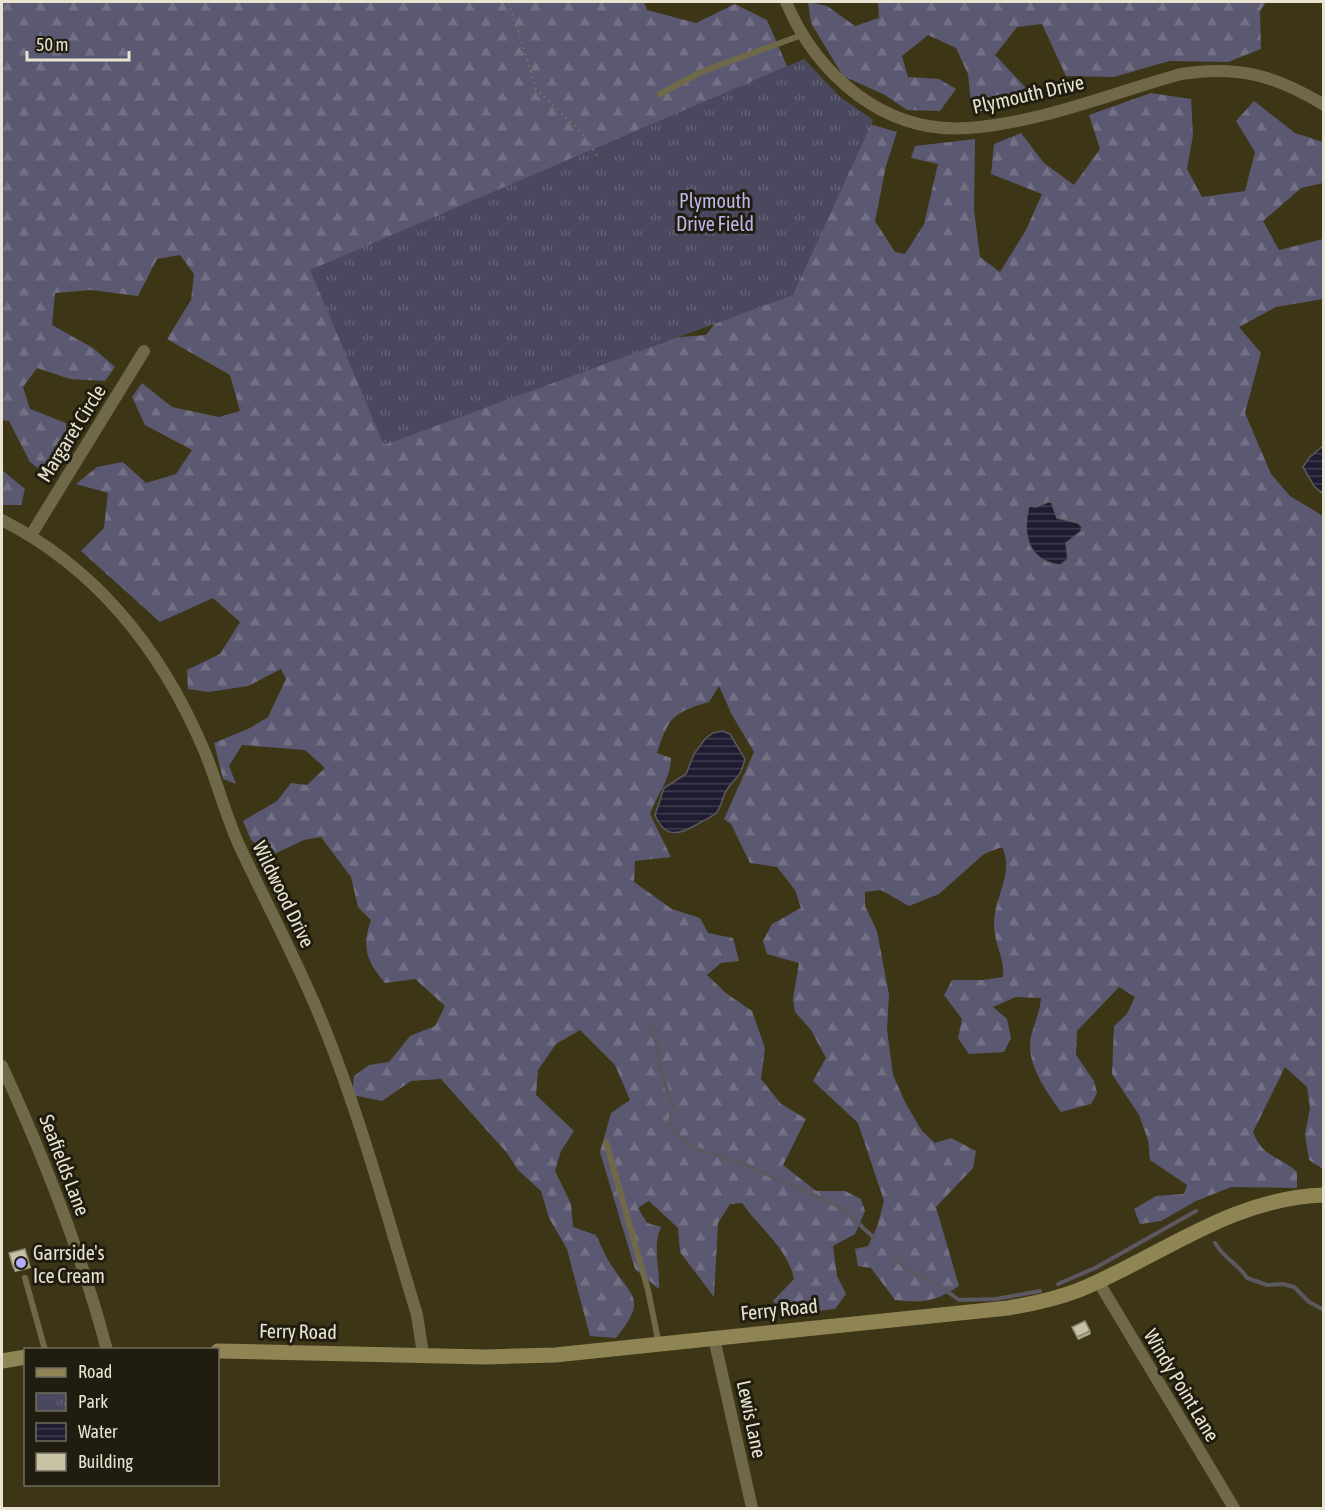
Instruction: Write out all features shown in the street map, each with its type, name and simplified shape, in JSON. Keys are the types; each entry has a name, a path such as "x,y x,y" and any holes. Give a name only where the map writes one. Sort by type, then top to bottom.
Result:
{"main road":[{"name":"Ferry Road","path":"219,1351 527,1356 659,1345 1008,1308 1054,1298 1098,1281 1195,1231 1242,1210 1279,1199 1323,1195"},
{"path":"2,1361 24,1356"}],"street":[{"name":"Plymouth Drive","path":"786,2 802,35 829,71 866,102 905,120 937,127 966,128 998,124 1181,74 1211,70 1238,71 1269,78 1296,89 1323,105"},
{"name":"Margaret Circle","path":"31,535 144,351"},
{"name":"Wildwood Drive","path":"2,520 31,535 80,571 127,618 152,651 190,720 204,750 236,839 308,988 342,1077 417,1315 423,1354"},
{"name":"Seafields Lane","path":"2,1066 51,1180 95,1302 106,1348"},
{"name":"Windy Point Lane","path":"1098,1281 1234,1509"},
{"name":"Lewis Lane","path":"714,1338 752,1509"}],"lane":[{"path":"660,93 701,72 802,35"},
{"path":"606,1142 648,1290 659,1345"},
{"path":"25,1278 44,1348"}],"path":[{"path":"509,2 536,89 580,131 599,158"}],"green space":[{"path":"2,2 644,2 647,10 696,23 735,4 767,20 793,80 632,341 706,335 737,295 856,120 897,132 886,166 875,221 895,252 905,254 924,224 938,164 911,158 915,146 975,139 974,210 980,257 1000,272 1026,230 1042,194 991,174 994,144 1021,133 1044,163 1074,185 1100,149 1089,115 1151,93 1191,99 1193,135 1187,169 1202,197 1245,191 1255,152 1236,121 1254,101 1295,133 1323,142 1323,183 1301,188 1263,221 1279,250 1323,239 1323,299 1276,307 1239,327 1261,353 1245,413 1271,474 1290,496 1323,516 1323,1169 1309,1160 1305,1134 1310,1108 1307,1087 1285,1067 1253,1132 1266,1152 1297,1172 1297,1188 1231,1187 1196,1201 1161,1221 1140,1224 1134,1209 1156,1196 1184,1194 1187,1185 1150,1160 1148,1140 1139,1115 1112,1074 1114,1026 1127,1014 1135,997 1119,987 1077,1031 1076,1055 1094,1081 1097,1093 1091,1104 1061,1112 1036,1071 1030,1044 1041,998 1016,997 993,1007 1007,1019 1011,1038 1004,1052 969,1054 958,1038 962,1019 944,995 952,980 983,980 1003,977 994,925 1005,876 1006,866 1002,847 984,854 939,894 909,906 881,890 865,892 865,906 877,931 889,995 887,1029 893,1075 922,1131 935,1143 951,1138 976,1151 973,1168 936,1207 959,1286 929,1300 895,1300 871,1268 858,1266 855,1249 868,1246 877,1227 884,1201 858,1123 813,1081 826,1058 811,1030 795,1012 793,999 799,963 767,954 763,941 772,924 801,908 795,890 777,867 750,863 731,824 724,819 754,752 732,715 719,686 709,702 679,713 665,731 657,753 671,758 670,765 650,814 671,857 635,861 634,882 672,909 700,918 708,933 733,938 739,961 721,963 707,975 727,994 752,1011 765,1048 761,1079 781,1104 806,1119 783,1165 816,1191 845,1191 861,1199 865,1211 855,1234 833,1246 837,1276 846,1294 835,1309 781,1315 773,1301 794,1279 779,1248 742,1203 730,1204 718,1223 714,1297 680,1252 678,1228 649,1201 638,1208 647,1223 661,1227 657,1242 659,1289 635,1269 600,1152 611,1113 630,1100 615,1065 580,1030 556,1044 538,1070 536,1095 574,1131 561,1151 555,1171 571,1204 573,1227 596,1235 609,1262 634,1300 631,1315 616,1338 590,1336 567,1249 549,1218 541,1191 518,1170 507,1153 441,1079 411,1081 382,1101 352,1095 354,1076 369,1065 389,1062 410,1036 435,1026 445,1006 415,979 385,983 379,975 370,961 366,946 371,920 358,907 351,877 321,837 304,840 272,855 251,840 243,821 277,801 291,783 307,785 325,768 305,750 242,745 229,766 236,784 223,779 214,743 250,728 268,717 286,679 281,669 248,686 209,692 188,689 187,670 220,654 240,622 213,598 160,622 81,551 104,528 108,493 76,484 97,467 123,462 146,483 176,474 192,450 145,425 132,397 142,383 172,407 219,417 240,411 230,375 167,339 191,300 194,274 180,255 157,259 138,296 91,290 55,293 52,325 93,348 115,367 105,381 70,379 37,368 23,387 30,409 66,423 67,449 48,476 30,462 9,421 2,420"},
{"path":"808,2 827,6 855,26 879,18 878,2 1266,2 1260,11 1261,49 1228,62 1169,61 1114,77 1066,76 1042,24 1017,27 995,55 1026,88 1009,105 972,113 968,74 956,48 928,35 902,56 908,77 939,79 956,89 940,111 907,110 885,95 843,76 811,23"},
{"name":"Plymouth Drive Field","path":"804,59 839,96 873,120 793,295 384,445 310,270"},
{"path":"2,470 25,489 21,505 2,505"}],"water":[{"path":"1323,446 1323,494 1314,486 1303,467 1309,458"},
{"path":"1051,501 1057,518 1078,523 1082,527 1081,531 1066,543 1068,559 1060,565 1040,558 1034,552 1027,535 1029,506 1036,507"},
{"path":"722,731 730,734 745,759 741,771 729,786 720,808 714,815 689,829 677,832 667,831 655,815 664,788 686,774 694,754 705,739 713,733"}],"building":[{"path":"25,1249 29,1263 13,1267 9,1253"},
{"path":"1085,1321 1090,1331 1077,1337 1072,1327"}],"waterway":[{"path":"649,1023 657,1043 661,1073 673,1105 670,1123 679,1137 697,1149 747,1165 838,1206 876,1239"},
{"path":"1058,1284 1095,1268 1196,1211"},
{"path":"1215,1243 1247,1278 1267,1285 1283,1284 1294,1287 1309,1302 1324,1310"},
{"path":"893,1256 908,1270 937,1284 959,1300 996,1299 1040,1291"}],"place":[{"name":"Garrside's Ice Cream","path":"21,1263"}]}
